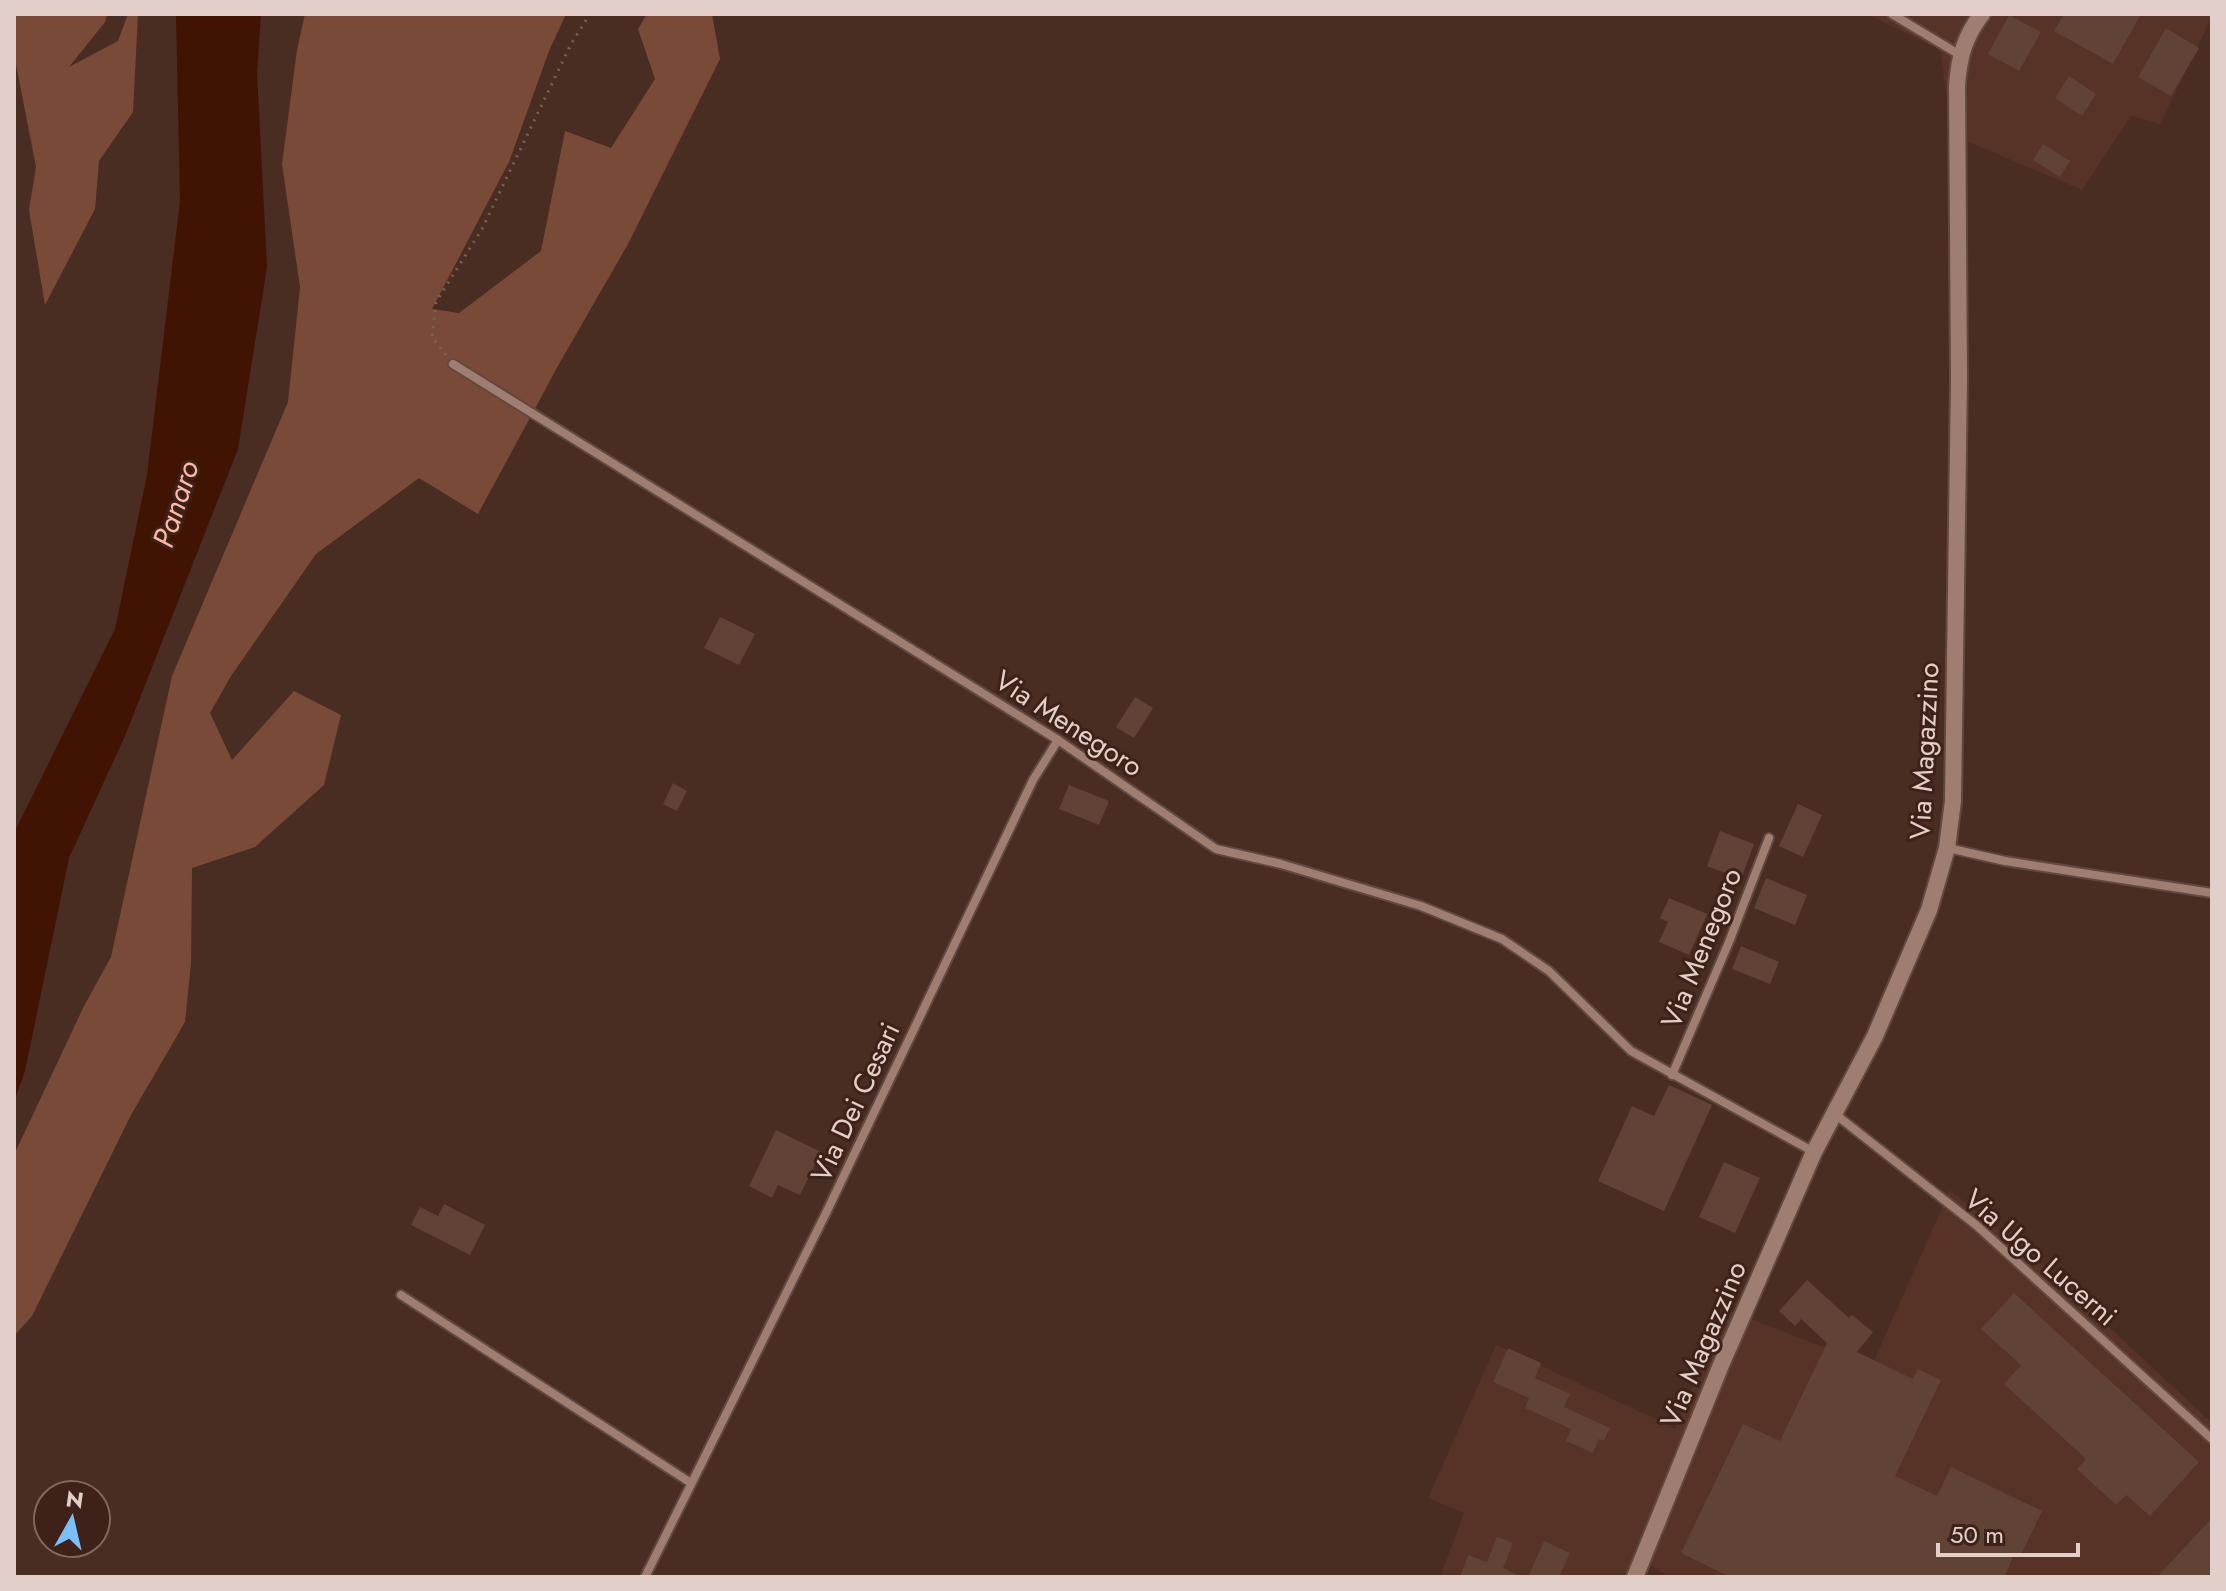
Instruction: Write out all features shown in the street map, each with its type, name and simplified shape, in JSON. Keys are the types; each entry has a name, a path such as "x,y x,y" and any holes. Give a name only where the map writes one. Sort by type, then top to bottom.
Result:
{"main road":[{"name":"Via Magazzino","path":"1635,1577 1721,1365 1814,1152 1875,1036 1929,910 1947,848 1953,801 1955,701 1959,379 1957,86 1960,55 1971,29 1982,14"}],"street":[{"path":"1892,14 1960,55"},
{"name":"Via Menegoro","path":"453,364 1058,740 1216,849 1281,864 1421,906 1502,939 1549,971 1631,1051 1814,1152"},
{"name":"Via Dei Cesari","path":"645,1577 827,1211 1033,780 1058,740"},
{"name":"Via Menegoro","path":"1672,1075 1769,838"},
{"path":"1947,848 2005,861 2212,893"},
{"name":"Via Ugo Lucerni","path":"1835,1114 1976,1225 2212,1439"},
{"path":"401,1295 691,1483"}],"path":[{"path":"453,364 432,337 436,302 482,229 571,44 590,14"}],"shaded area":[{"path":"14,14 107,14 105,22 69,67 118,41 128,14 138,14 133,112 99,161 95,209 45,305 29,210 36,167 14,54"},
{"path":"305,14 566,14 549,51 509,162 432,309 459,313 541,251 565,131 611,148 655,79 638,29 647,14 712,14 720,59 628,244 478,514 419,478 316,554 231,676 210,713 232,760 294,691 341,715 324,785 255,847 192,868 191,964 185,1022 131,1115 32,1316 14,1336 14,1155 84,1006 111,957 172,676 288,402 300,287 282,164 297,50"},
{"path":"1867,14 2212,14 2212,17 2160,124 2131,116 2082,190 1952,135 1940,50"},
{"path":"1950,1190 2046,1268 2212,1423 2212,1577 1669,1577 1640,1559 1631,1577 1440,1577 1464,1513 1428,1498 1496,1345 1675,1428 1726,1310 1872,1365"}],"water":[{"name":"Panaro","path":"176,14 261,14 257,73 267,267 238,449 125,736 69,858 25,1071 14,1102 14,833 115,629 147,475 180,201"}],"building":[{"path":"2064,14 2141,14 2113,64 2054,31"},
{"path":"2009,15 2041,32 2019,71 1988,54"},
{"path":"2166,28 2199,48 2171,96 2138,77"},
{"path":"2069,76 2096,94 2082,116 2055,98"},
{"path":"2043,144 2070,161 2060,177 2033,160"},
{"path":"720,617 755,634 739,665 704,648"},
{"path":"1135,697 1153,708 1134,738 1116,727"},
{"path":"673,783 687,791 677,811 663,804"},
{"path":"1069,785 1109,801 1099,825 1059,809"},
{"path":"1798,804 1822,815 1803,857 1779,846"},
{"path":"1720,831 1754,844 1741,879 1707,866"},
{"path":"1766,878 1807,895 1795,925 1754,908"},
{"path":"1669,898 1707,914 1689,955 1659,942 1668,922 1660,918"},
{"path":"1741,946 1779,962 1770,984 1732,969"},
{"path":"1669,1085 1712,1105 1664,1211 1598,1181 1632,1106 1654,1116"},
{"path":"776,1130 821,1152 800,1195 778,1185 772,1198 749,1186"},
{"path":"1724,1162 1760,1178 1735,1233 1699,1217"},
{"path":"444,1204 485,1225 470,1255 411,1225 420,1207 438,1216"},
{"path":"1807,1280 1849,1318 1852,1315 1873,1332 1857,1352 1913,1379 1918,1369 1941,1380 1895,1476 1937,1496 1951,1467 2042,1511 2020,1557 2014,1555 2004,1577 1730,1577 1681,1553 1743,1424 1780,1441 1827,1343 1801,1319 1795,1326 1779,1311"},
{"path":"2014,1293 2199,1462 2150,1516 2126,1495 2116,1505 2077,1469 2086,1459 2004,1384 2021,1365 1981,1329"},
{"path":"1508,1348 1541,1363 1535,1378 1570,1394 1564,1407 1610,1428 1604,1441 1599,1439 1593,1453 1566,1441 1571,1429 1525,1408 1529,1398 1493,1382"},
{"path":"2212,1518 2212,1577 2157,1577"},
{"path":"1497,1537 1513,1543 1503,1568 1522,1577 1460,1577 1468,1555 1487,1562"},
{"path":"1544,1541 1570,1553 1559,1577 1528,1577"}]}
